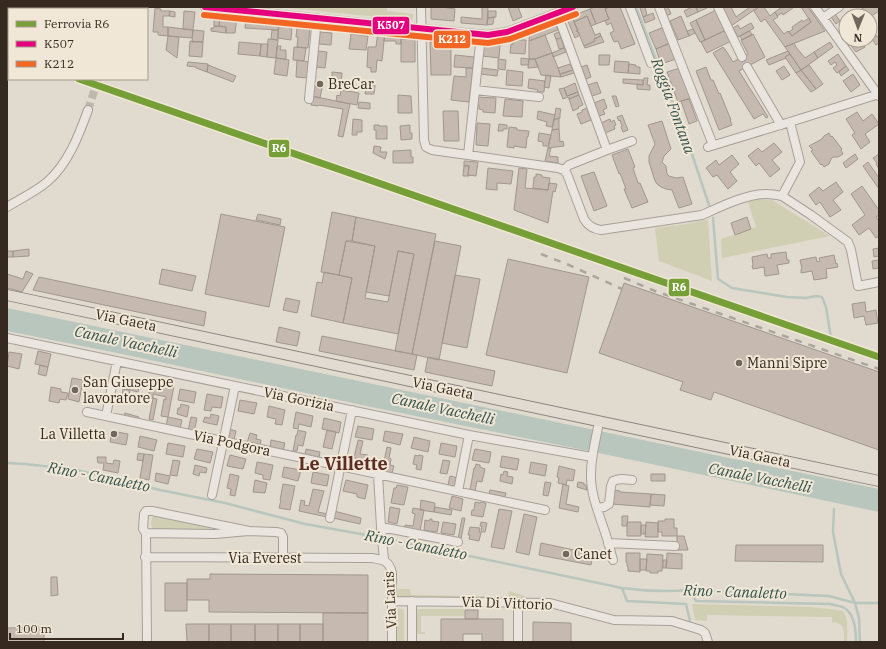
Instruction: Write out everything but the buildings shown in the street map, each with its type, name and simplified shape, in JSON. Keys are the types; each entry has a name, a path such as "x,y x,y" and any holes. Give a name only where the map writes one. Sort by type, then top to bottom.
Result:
{"main road":[{"name":"Via Gaeta","path":"7,295 599,426 879,482"}],"street":[{"path":"205,7 244,9 481,35 507,32 573,7"},
{"path":"421,7 424,140 426,147 432,150 468,154 564,170 567,174 584,219 587,224 596,230 606,230 702,215 749,196 766,194 782,196 848,242 858,286 879,282"},
{"path":"630,7 651,63"},
{"path":"659,7 710,146 879,95 815,7"},
{"path":"718,7 742,57"},
{"path":"823,18 839,7"},
{"path":"556,13 607,150"},
{"path":"309,99 317,18"},
{"path":"468,154 481,35"},
{"path":"747,66 781,125"},
{"path":"475,90 539,97"},
{"path":"7,207 37,189 52,176 71,150 88,110"},
{"path":"782,196 800,162 790,122"},
{"path":"564,170 569,165 632,141"},
{"name":"Via Gorizia","path":"7,338 469,435 593,455"},
{"path":"106,416 117,361"},
{"path":"212,495 235,386"},
{"path":"330,518 352,410"},
{"name":"Via Podgora","path":"87,412 545,510"},
{"path":"599,426 593,455 591,474 592,487 612,560"},
{"path":"458,491 469,435"},
{"path":"378,474 384,560"},
{"path":"597,508 604,507 609,504 610,486 613,481 616,479 632,480"},
{"path":"146,642 146,533 143,529 144,514 146,511 249,531"},
{"path":"215,534 216,525"},
{"path":"381,527 458,542"},
{"path":"146,533 215,534 249,531 276,532 280,533 283,537 283,558"},
{"path":"608,543 675,546"},
{"name":"Via Everest","path":"146,557 372,558 384,560"},
{"name":"Via Laris","path":"384,560 391,567 392,573 392,642"},
{"name":"Via Di Vittorio","path":"392,601 550,603 614,620 672,621 701,630 705,633 708,642"},
{"name":"Via Laris","path":"412,601 412,642"},
{"path":"518,602 518,642"}],"shaded area":[{"path":"278,7 387,7 387,11 413,14 413,19 409,20"},
{"path":"759,199 772,200 830,236 722,258 721,239 756,227 748,202"},
{"path":"708,219 712,281 659,261 655,228 687,224"},
{"path":"154,515 211,527 211,529 153,530 151,527 151,522"},
{"path":"396,589 410,589 411,595 470,596 470,598 396,597"},
{"path":"509,591 525,596 523,598 472,598 472,596 508,596"},
{"path":"692,604 808,607 843,611 847,622 847,642 844,642 844,631 842,626 832,622 832,617 707,615 707,621 695,620"},
{"path":"396,608 403,609 404,611 404,642 396,642"},
{"path":"418,609 464,609 464,616 421,616 421,632 425,632 425,634 417,634"}],"water":[{"name":"Canale Vacchelli","path":"7,308 879,489 879,512 7,331"}],"waterway":[{"name":"Roggia Fontana","path":"636,7 692,154 709,205"},
{"name":"Roggia Fontana","path":"713,218 718,279 732,288 787,297 822,297 826,307 831,338"},
{"name":"Rino - Canaletto","path":"7,463 64,467 160,490 225,503 305,524 389,539 622,588 656,591 690,590 829,596 855,603 879,603"},
{"name":"Roggia Fontana","path":"834,509 833,532 841,574 855,603 859,618 860,642"},
{"path":"622,588 627,601 686,604 690,621"},
{"path":"690,591 696,601 830,604 843,607 850,614 854,623 856,642"}],"tunnel":[{"path":"88,110 98,80"}],"railway":[{"path":"541,254 622,289"},
{"path":"624,278 655,291 879,369"}],"rail line":[{"name":"R6","path":"82,80 879,357"}],"transit line":[{"name":"K507","path":"205,7 488,35 507,32 573,7"},
{"name":"K212","path":"204,15 488,43 510,39 576,14"}],"place":[{"name":"BreCar","path":"320,84"},
{"name":"Manni Sipre","path":"739,363"},
{"name":"San Giuseppe lavoratore","path":"75,390"},
{"name":"La Villetta","path":"114,434"},
{"name":"Canet","path":"566,554"}],"district":[{"name":"Le Villette","path":"343,464"}]}
